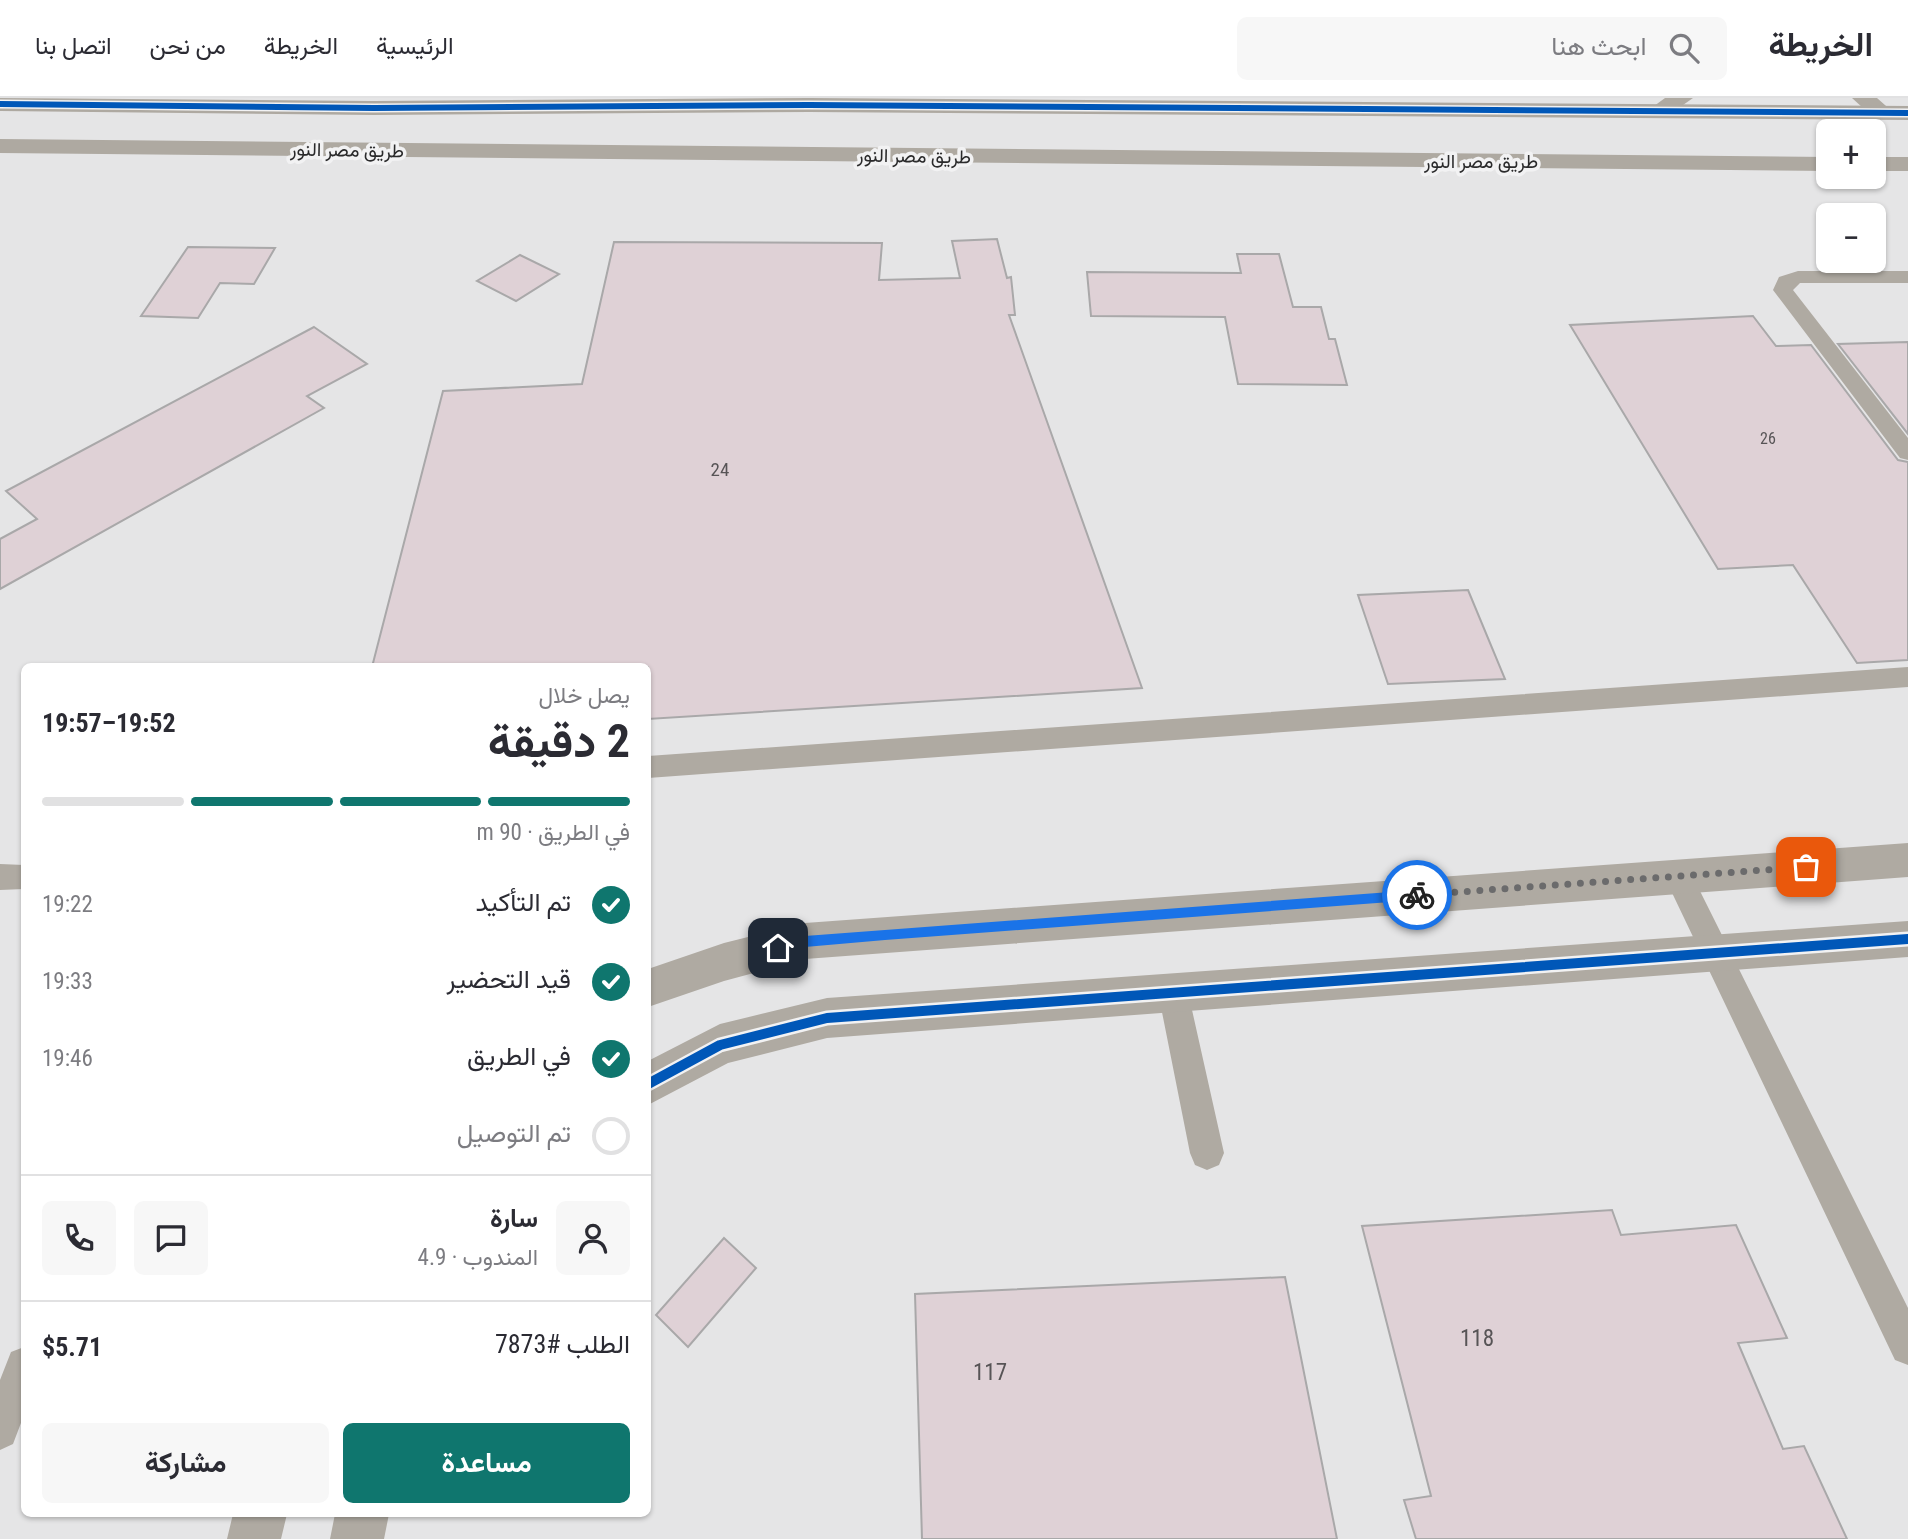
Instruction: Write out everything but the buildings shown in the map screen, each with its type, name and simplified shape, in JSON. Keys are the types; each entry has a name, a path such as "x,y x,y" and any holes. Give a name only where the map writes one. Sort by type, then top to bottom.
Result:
{"street":[{"path":"312,98 374,108"},
{"path":"1658,111 1682,98"},
{"path":"1863,98 1882,113"},
{"path":"793,155 810,101"},
{"name":"طريق مصر النور","path":"0,104 374,108 810,101 1908,113"},
{"name":"طريق مصر النور","path":"0,146 1816,164"},
{"path":"0,162 226,148"},
{"path":"1886,164 1908,164"},
{"path":"651,987 724,962 805,941 1908,860"},
{"path":"651,1082 720,1045 827,1018 1908,939"},
{"path":"254,1539 259,1517"},
{"path":"357,1539 361,1517"}],"lane":[{"path":"1908,278 1798,277 1786,281 1783,290 1908,453"},
{"path":"651,767 1908,677"},
{"path":"1678,876 1908,1347"},
{"path":"0,877 21,877"},
{"path":"1172,992 1207,1153"},
{"path":"0,1431 21,1373"}],"cycle path":[{"path":"0,104 374,108 809,105 1908,113"},
{"path":"651,1082 720,1045 827,1018 1908,939"}],"way so far":[{"path":"1417,895 1806,867"}],"route":[{"path":"778,948 805,941 885,934 1417,895"}]}
